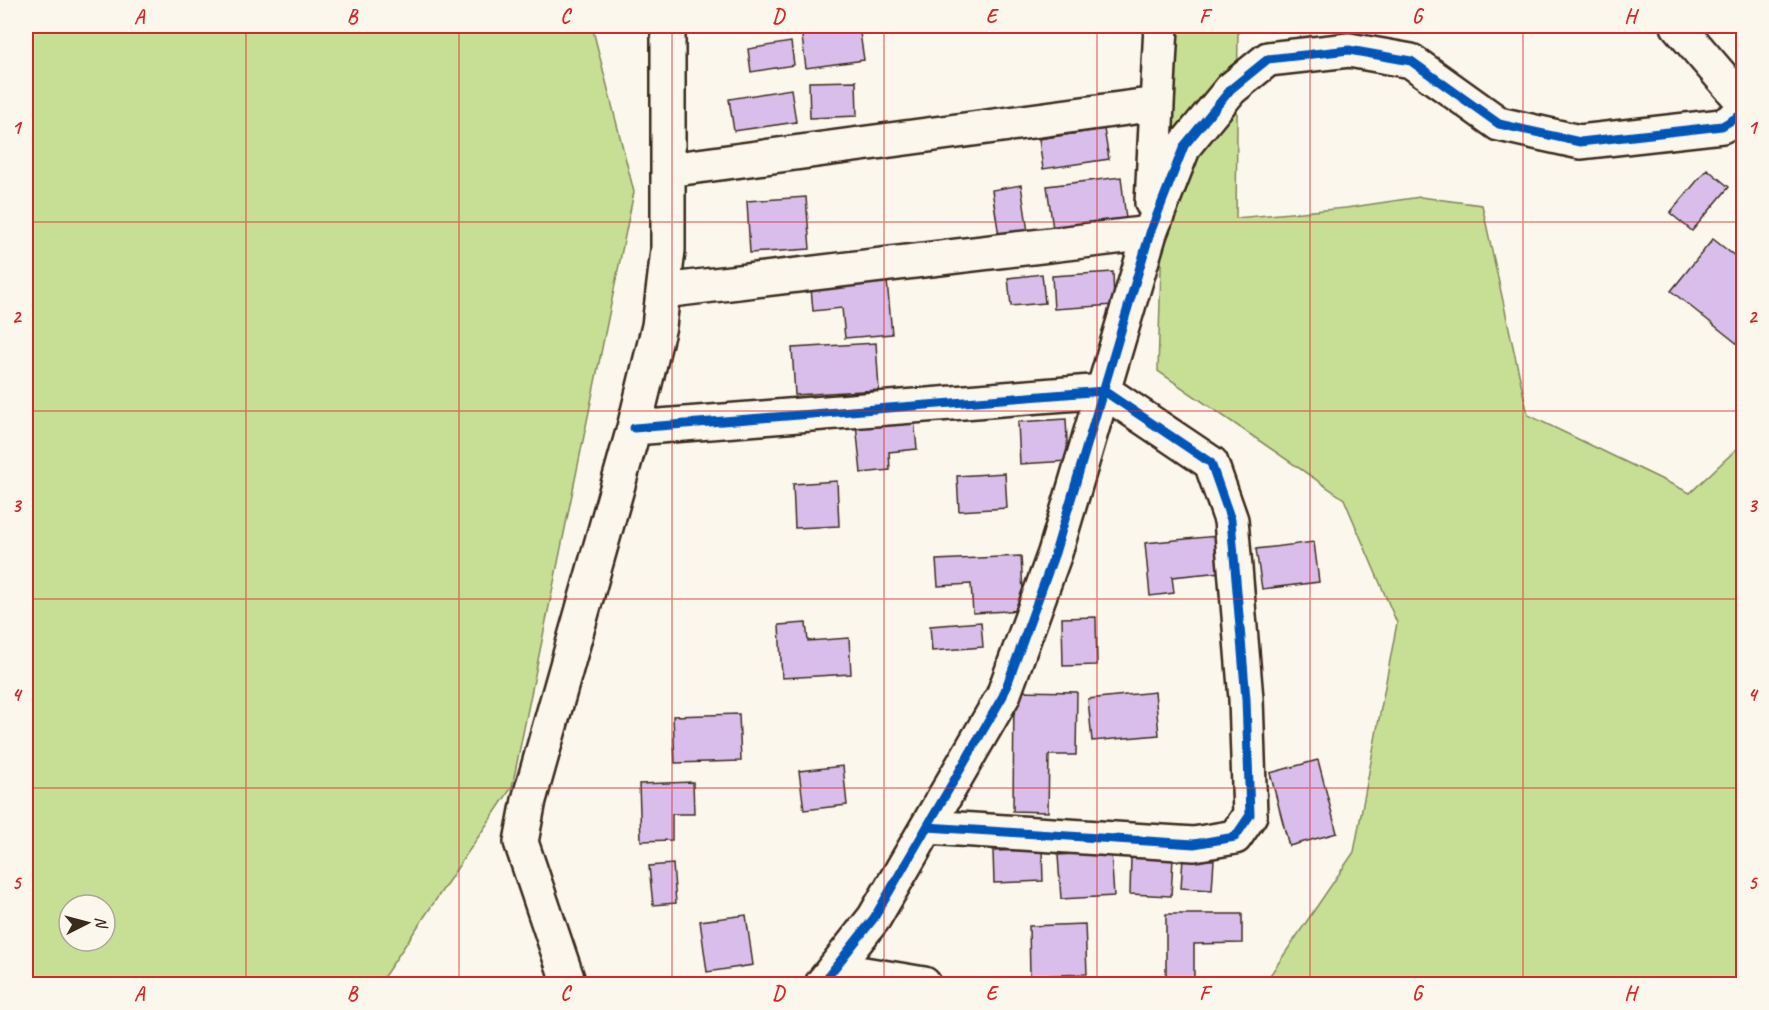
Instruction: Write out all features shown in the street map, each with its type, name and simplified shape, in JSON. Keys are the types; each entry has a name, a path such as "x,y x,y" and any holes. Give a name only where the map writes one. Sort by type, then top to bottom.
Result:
{"street":[{"path":"569,984 521,842 529,800 634,428 659,326 668,250 668,26"},
{"path":"1150,233 1161,26"},
{"path":"1678,26 1743,103"},
{"path":"828,977 874,918 1003,696 1055,553 1150,233 1184,146 1231,89 1268,59 1349,50 1411,61 1499,124 1580,142 1722,126 1743,113"},
{"path":"668,170 1157,104"},
{"path":"663,291 1150,233"},
{"path":"634,428 1104,391 1211,463 1231,520 1245,687 1250,815 1235,837 1194,844 927,827"},
{"path":"828,977 924,984"}],"green space":[{"path":"26,26 592,26 634,192 512,787 379,984 26,984"},
{"path":"1168,26 1238,26 1236,218 1346,208 1420,197 1482,205 1528,415 1690,493 1743,443 1743,984 1264,984 1354,852 1397,623 1344,499 1158,371"}],"building":[{"path":"859,26 864,60 806,68 801,29"},
{"path":"791,42 794,65 751,72 748,49"},
{"path":"856,81 857,116 810,118 809,82"},
{"path":"791,89 796,122 734,131 729,99"},
{"path":"1104,129 1109,159 1043,169 1039,139"},
{"path":"1707,169 1729,187 1692,231 1670,213"},
{"path":"1121,177 1126,219 1053,229 1047,186"},
{"path":"1021,185 1028,232 999,236 992,190"},
{"path":"806,197 810,249 750,253 747,201"},
{"path":"1713,239 1744,263 1744,349 1671,291"},
{"path":"1113,272 1114,305 1054,309 1052,276"},
{"path":"1042,274 1045,303 1011,306 1008,278"},
{"path":"887,281 892,334 845,338 842,308 813,311 811,288"},
{"path":"876,343 879,390 795,395 792,348"},
{"path":"914,418 917,449 889,452 890,470 861,473 856,424"},
{"path":"1066,419 1068,461 1020,464 1018,422"},
{"path":"1005,473 1007,508 959,511 957,476"},
{"path":"837,481 839,526 795,528 793,484"},
{"path":"1217,536 1221,572 1172,577 1174,593 1150,596 1145,543"},
{"path":"1314,542 1319,582 1262,589 1256,549"},
{"path":"1021,556 1024,610 973,613 971,584 938,586 936,560"},
{"path":"1096,617 1097,665 1063,666 1062,618"},
{"path":"981,622 983,647 932,651 930,626"},
{"path":"806,623 808,641 849,638 851,674 782,678 779,625"},
{"path":"1014,691 1077,692 1076,755 1049,755 1048,812 1013,811"},
{"path":"1155,692 1159,735 1092,741 1088,699"},
{"path":"739,714 741,761 675,763 673,716"},
{"path":"1318,760 1337,833 1289,846 1270,773"},
{"path":"843,766 847,805 804,810 799,771"},
{"path":"693,782 694,814 672,814 672,840 641,841 639,784"},
{"path":"1042,850 1043,881 994,883 993,851"},
{"path":"1111,852 1114,896 1061,899 1058,855"},
{"path":"1131,857 1173,858 1171,896 1130,894"},
{"path":"1183,858 1214,860 1212,890 1181,888"},
{"path":"673,864 676,903 653,905 649,866"},
{"path":"1166,914 1242,914 1242,943 1194,944 1194,980 1166,980"},
{"path":"746,915 753,965 707,972 700,921"},
{"path":"1085,924 1087,974 1030,976 1029,926"}],"cycle path":[{"path":"822,984 874,918 1003,696 1055,553 1150,233 1184,146 1231,89 1268,59 1349,50 1411,61 1499,124 1580,142 1722,126 1744,113"},
{"path":"634,428 1104,391 1211,463 1231,520 1246,699 1250,815 1235,837 1194,844 927,827"}]}
